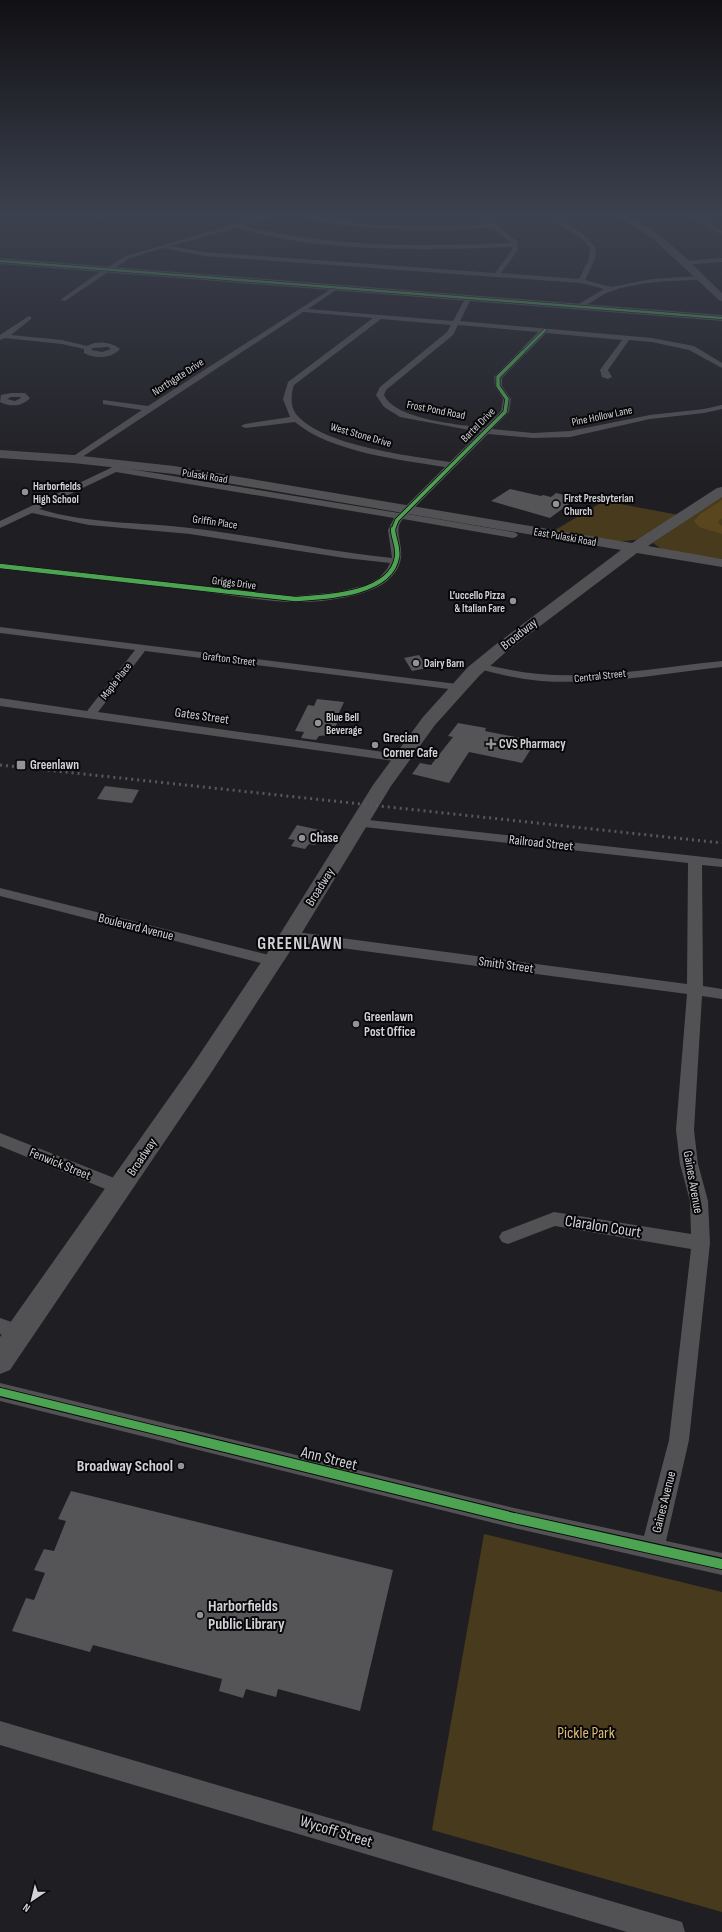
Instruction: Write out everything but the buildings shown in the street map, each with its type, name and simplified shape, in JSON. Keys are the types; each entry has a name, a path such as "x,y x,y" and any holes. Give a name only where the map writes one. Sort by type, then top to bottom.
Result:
{"main road":[{"path":"581,306 722,318"},
{"name":"Pulaski Road","path":"0,454 73,459 120,467 174,470 404,513"},
{"name":"Broadway","path":"0,1361 10,1329 121,1188 273,961 401,758 429,721 457,688 479,666 534,621 633,549 722,491"},
{"name":"East Pulaski Road","path":"404,513 722,563"}],"street":[{"name":"Northgate Drive","path":"73,459 307,306"},
{"name":"Frost Pond Road","path":"465,306 450,333 390,382 380,395 383,403 390,409 408,417 486,430"},
{"path":"301,310 545,330 682,345 704,354 722,366"},
{"name":"West Stone Drive","path":"379,317 291,384 286,400 290,410 297,419 319,434 352,446 391,455 452,465"},
{"path":"2,337 29,318"},
{"name":"Bartel Drive","path":"404,513 505,412 508,405 508,399 498,387 496,381 498,377 545,330"},
{"path":"2,337 62,342 88,348"},
{"path":"608,377 605,375 604,370 627,338"},
{"path":"106,402 149,409"},
{"path":"0,409 10,403"},
{"name":"Pine Hollow Lane","path":"486,430 521,435 568,434 652,417 695,413 722,407"},
{"path":"245,426 297,419"},
{"path":"0,525 120,467"},
{"name":"Griffin Place","path":"31,510 66,519 204,533 333,555 397,561"},
{"path":"397,561 397,546 393,531 394,525 404,513 513,535"},
{"name":"Griggs Drive","path":"0,566 295,599 330,597 355,592 377,583 390,573 397,561"},
{"name":"Grafton Street","path":"0,630 457,688"},
{"name":"Maple Place","path":"90,714 142,648"},
{"name":"Central Street","path":"479,666 522,676 564,680 722,664"},
{"name":"Gates Street","path":"0,702 401,758"},
{"name":"Railroad Street","path":"360,823 722,863"},
{"name":"Gaines Avenue","path":"653,1548 661,1509 680,1440 701,1243 699,1201 689,1164 685,1130 695,990 695,860"},
{"name":"Boulevard Avenue","path":"0,892 273,961"},
{"name":"Smith Street","path":"289,936 722,994"},
{"name":"Fenwick Street","path":"0,1139 121,1188"},
{"name":"Claralon Court","path":"508,1237 554,1219 701,1243"},
{"name":"Ann Street","path":"0,1392 507,1517 722,1564"},
{"name":"Wycoff Street","path":"0,1733 672,1932"}],"green space":[{"path":"722,496 722,559 664,551 653,543"},
{"path":"604,501 679,515 642,539 608,543 550,533"},
{"name":"Pickle Park","path":"484,1534 722,1592 722,1912 432,1830"}],"shaded area":[{"path":"722,500 722,518 718,522 722,526 722,534 699,527 694,521 700,514"}],"railway":[{"path":"0,765 722,843"}],"cycle path":[{"path":"572,306 722,318"},
{"path":"0,566 295,599 338,595 355,592 370,587 383,580 392,570 397,558 397,547 393,534 394,525 397,520 505,412 507,399 498,386 498,377 545,330"},
{"path":"0,1392 514,1518 722,1564"}],"place":[{"name":"Harborfields High School","path":"25,492"},
{"name":"First Presbyterian Church","path":"556,504"},
{"name":"L’uccello Pizza & Italian Fare","path":"513,601"},
{"name":"Dairy Barn","path":"416,663"},
{"name":"Blue Bell Beverage","path":"318,723"},
{"name":"CVS Pharmacy","path":"491,744"},
{"name":"Grecian Corner Cafe","path":"375,745"},
{"name":"Greenlawn","path":"21,765"},
{"name":"Chase","path":"302,838"},
{"name":"Greenlawn Post Office","path":"356,1024"},
{"name":"Broadway School","path":"181,1466"},
{"name":"Harborfields Public Library","path":"200,1615"}],"district":[{"name":"GREENLAWN","path":"300,944"}]}
